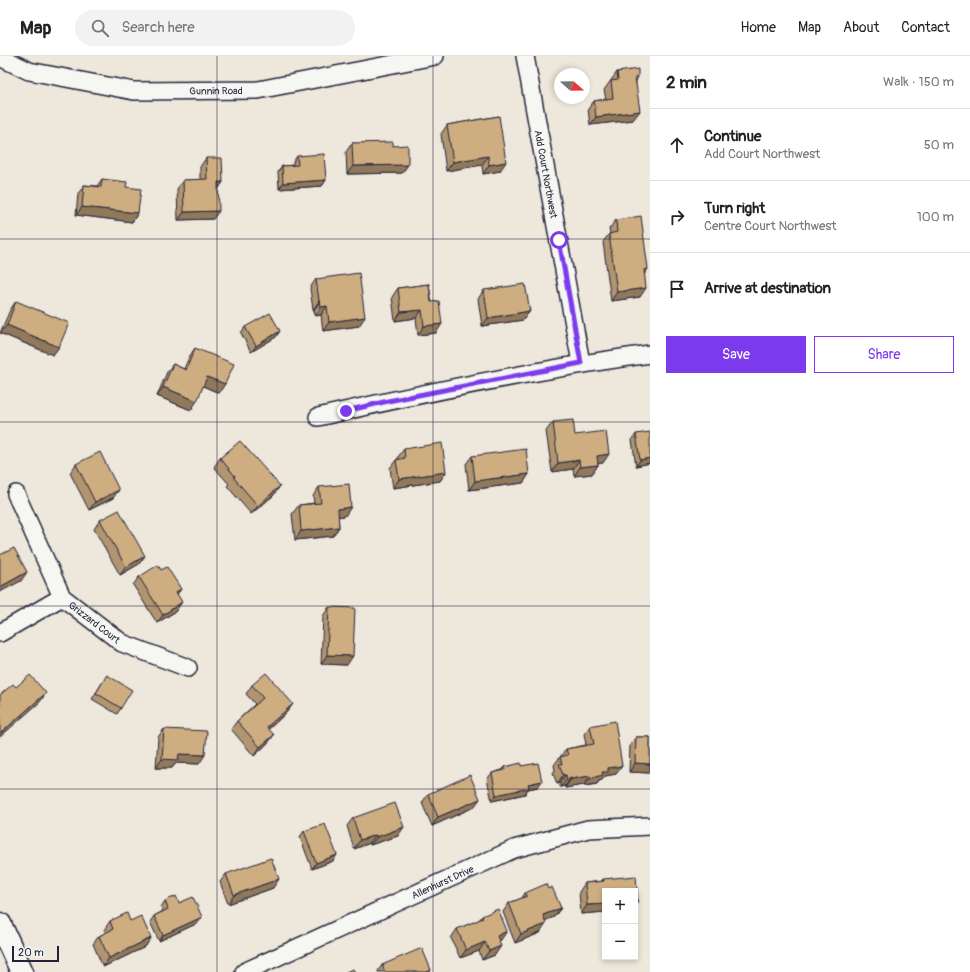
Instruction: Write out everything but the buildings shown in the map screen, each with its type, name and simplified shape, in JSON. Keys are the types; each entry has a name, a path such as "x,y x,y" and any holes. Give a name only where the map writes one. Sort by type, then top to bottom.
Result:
{"street":[{"name":"Gunnin Road","path":"0,57 30,71 134,91 258,90 435,56"},
{"name":"Add Court Northwest","path":"525,56 581,363"},
{"path":"318,418 388,401 581,363 650,354"},
{"name":"Grizzard Court","path":"16,494 62,597 122,643 188,668"},
{"path":"0,632 62,597"},
{"name":"Allenhurst Drive","path":"244,972 514,849 588,828 650,826"},
{"path":"0,924 22,972"}],"route":[{"path":"346,411 388,401 581,363 559,240"}]}
